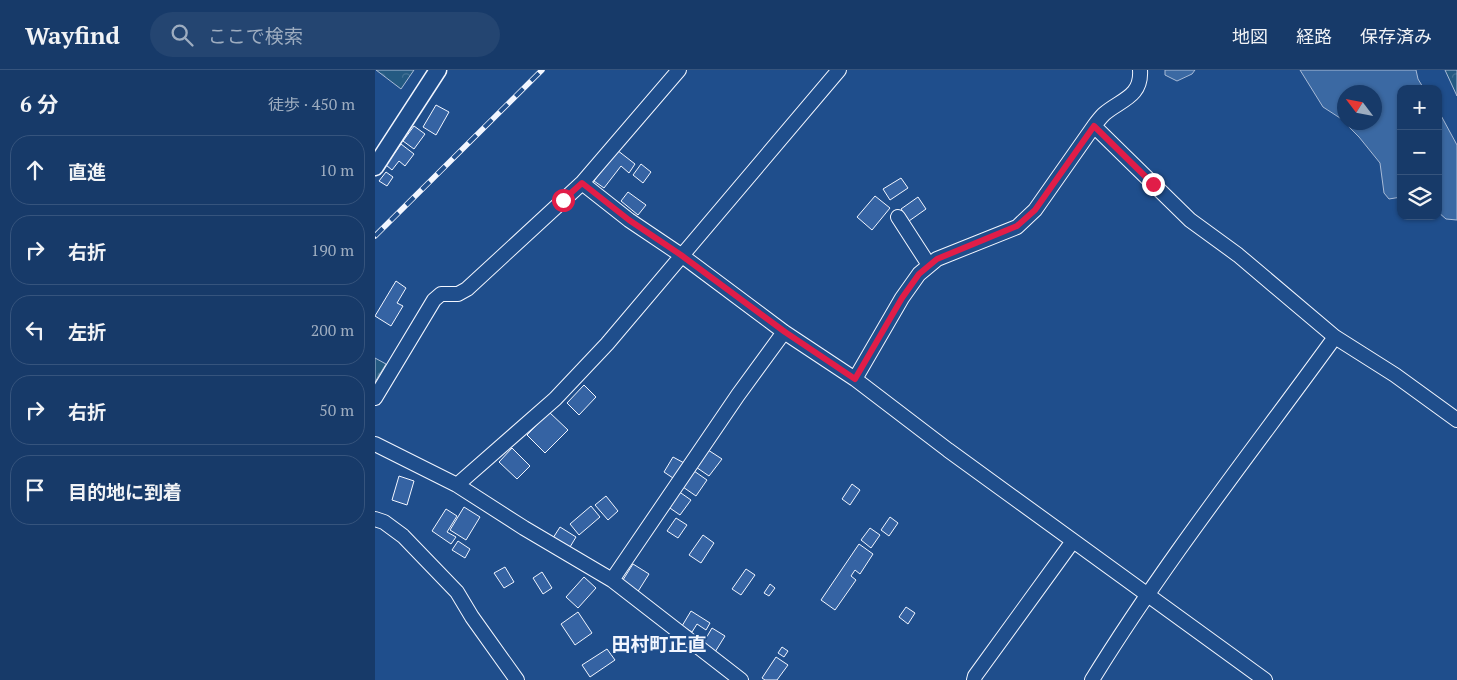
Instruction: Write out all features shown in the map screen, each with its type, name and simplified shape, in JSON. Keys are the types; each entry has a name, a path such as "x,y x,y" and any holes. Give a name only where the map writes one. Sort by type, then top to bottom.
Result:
{"main road":[{"path":"375,167 438,70"}],"street":[{"path":"375,398 434,300 441,294 457,294 467,289 582,183 679,70"},
{"path":"457,485 555,399 607,344 839,70"},
{"path":"855,379 902,298 919,274 937,259 1017,226 1035,210 1104,114 1120,105 1133,93 1141,78 1140,70"},
{"path":"1094,126 1190,220 1238,255 1335,337 1395,375 1457,420"},
{"path":"582,183 629,220 681,255 785,332 855,379 1073,541 1265,680"},
{"path":"898,217 929,265"},
{"path":"612,580 738,395 785,332"},
{"path":"1092,680 1147,594 1335,337"},
{"path":"375,444 457,485 524,528 612,580 741,680"},
{"path":"375,519 385,522 403,536 457,592 472,617 517,680"},
{"path":"974,680 975,676 1073,541"}],"green space":[{"path":"376,70 414,70 401,89"},
{"path":"1445,70 1457,70 1457,96"},
{"path":"375,358 386,364 375,382"}],"shaded area":[{"path":"1165,70 1195,70 1192,74 1177,81 1165,75"},
{"path":"1300,70 1416,70 1422,85 1397,85 1397,198 1389,199 1384,193 1380,163 1352,130 1382,130 1382,85 1337,85 1337,116 1323,107"},
{"path":"1442,117 1457,145 1457,220 1446,219 1442,216"}],"building":[{"path":"436,105 449,112 436,135 423,127"},
{"path":"414,126 425,134 414,149 403,141"},
{"path":"401,144 414,154 405,166 399,161 392,170 386,165"},
{"path":"617,150 635,164 629,173 621,166 604,188 594,181"},
{"path":"641,164 651,172 643,183 633,175"},
{"path":"386,172 393,177 387,186 379,181"},
{"path":"901,178 908,188 890,200 883,189"},
{"path":"628,192 646,205 638,215 621,201"},
{"path":"875,196 890,208 872,230 857,217"},
{"path":"918,197 926,209 909,221 901,209"},
{"path":"396,281 406,288 397,303 403,306 391,326 375,316"},
{"path":"584,385 596,397 579,415 567,403"},
{"path":"549,412 568,430 545,453 527,435"},
{"path":"512,448 530,466 517,479 499,462"},
{"path":"705,448 722,459 709,476 693,465"},
{"path":"673,457 686,464 676,480 664,472"},
{"path":"694,471 707,480 696,496 683,487"},
{"path":"399,476 414,481 407,505 392,500"},
{"path":"852,484 860,490 850,505 842,499"},
{"path":"678,491 691,500 680,515 667,506"},
{"path":"606,496 618,511 608,520 595,505"},
{"path":"591,506 600,517 579,535 570,524"},
{"path":"464,507 480,517 466,540 450,530"},
{"path":"446,509 457,516 447,532 456,537 451,544 432,531"},
{"path":"890,517 898,523 889,536 881,530"},
{"path":"676,518 687,525 678,538 667,531"},
{"path":"560,527 576,537 570,547 553,538"},
{"path":"870,528 880,535 871,548 861,540"},
{"path":"703,535 714,543 701,563 689,555"},
{"path":"458,541 470,549 465,558 452,550"},
{"path":"859,544 873,554 860,574 855,570 851,576 856,580 835,610 821,600"},
{"path":"633,564 649,574 637,593 621,583"},
{"path":"505,567 514,582 504,588 494,573"},
{"path":"746,569 755,575 741,595 732,589"},
{"path":"542,572 552,588 543,594 533,578"},
{"path":"584,577 596,588 578,608 566,597"},
{"path":"770,584 775,588 769,596 764,593"},
{"path":"906,607 915,613 908,624 899,617"},
{"path":"691,611 710,623 706,630 697,624 692,632 682,626"},
{"path":"578,612 592,633 575,645 561,624"},
{"path":"712,628 725,636 715,652 702,645"},
{"path":"782,647 788,651 784,657 778,653"},
{"path":"607,649 615,660 590,677 582,665"},
{"path":"776,657 788,665 777,680 765,680 762,678"}],"railway":[{"path":"375,236 542,70"}],"district":[{"name":"田村町正直","path":"659,643"}],"route":[{"path":"563,200 582,183 629,220 681,255 785,332 855,379 902,298 919,274 937,259 1017,226 1035,210 1094,126 1153,184"}]}
